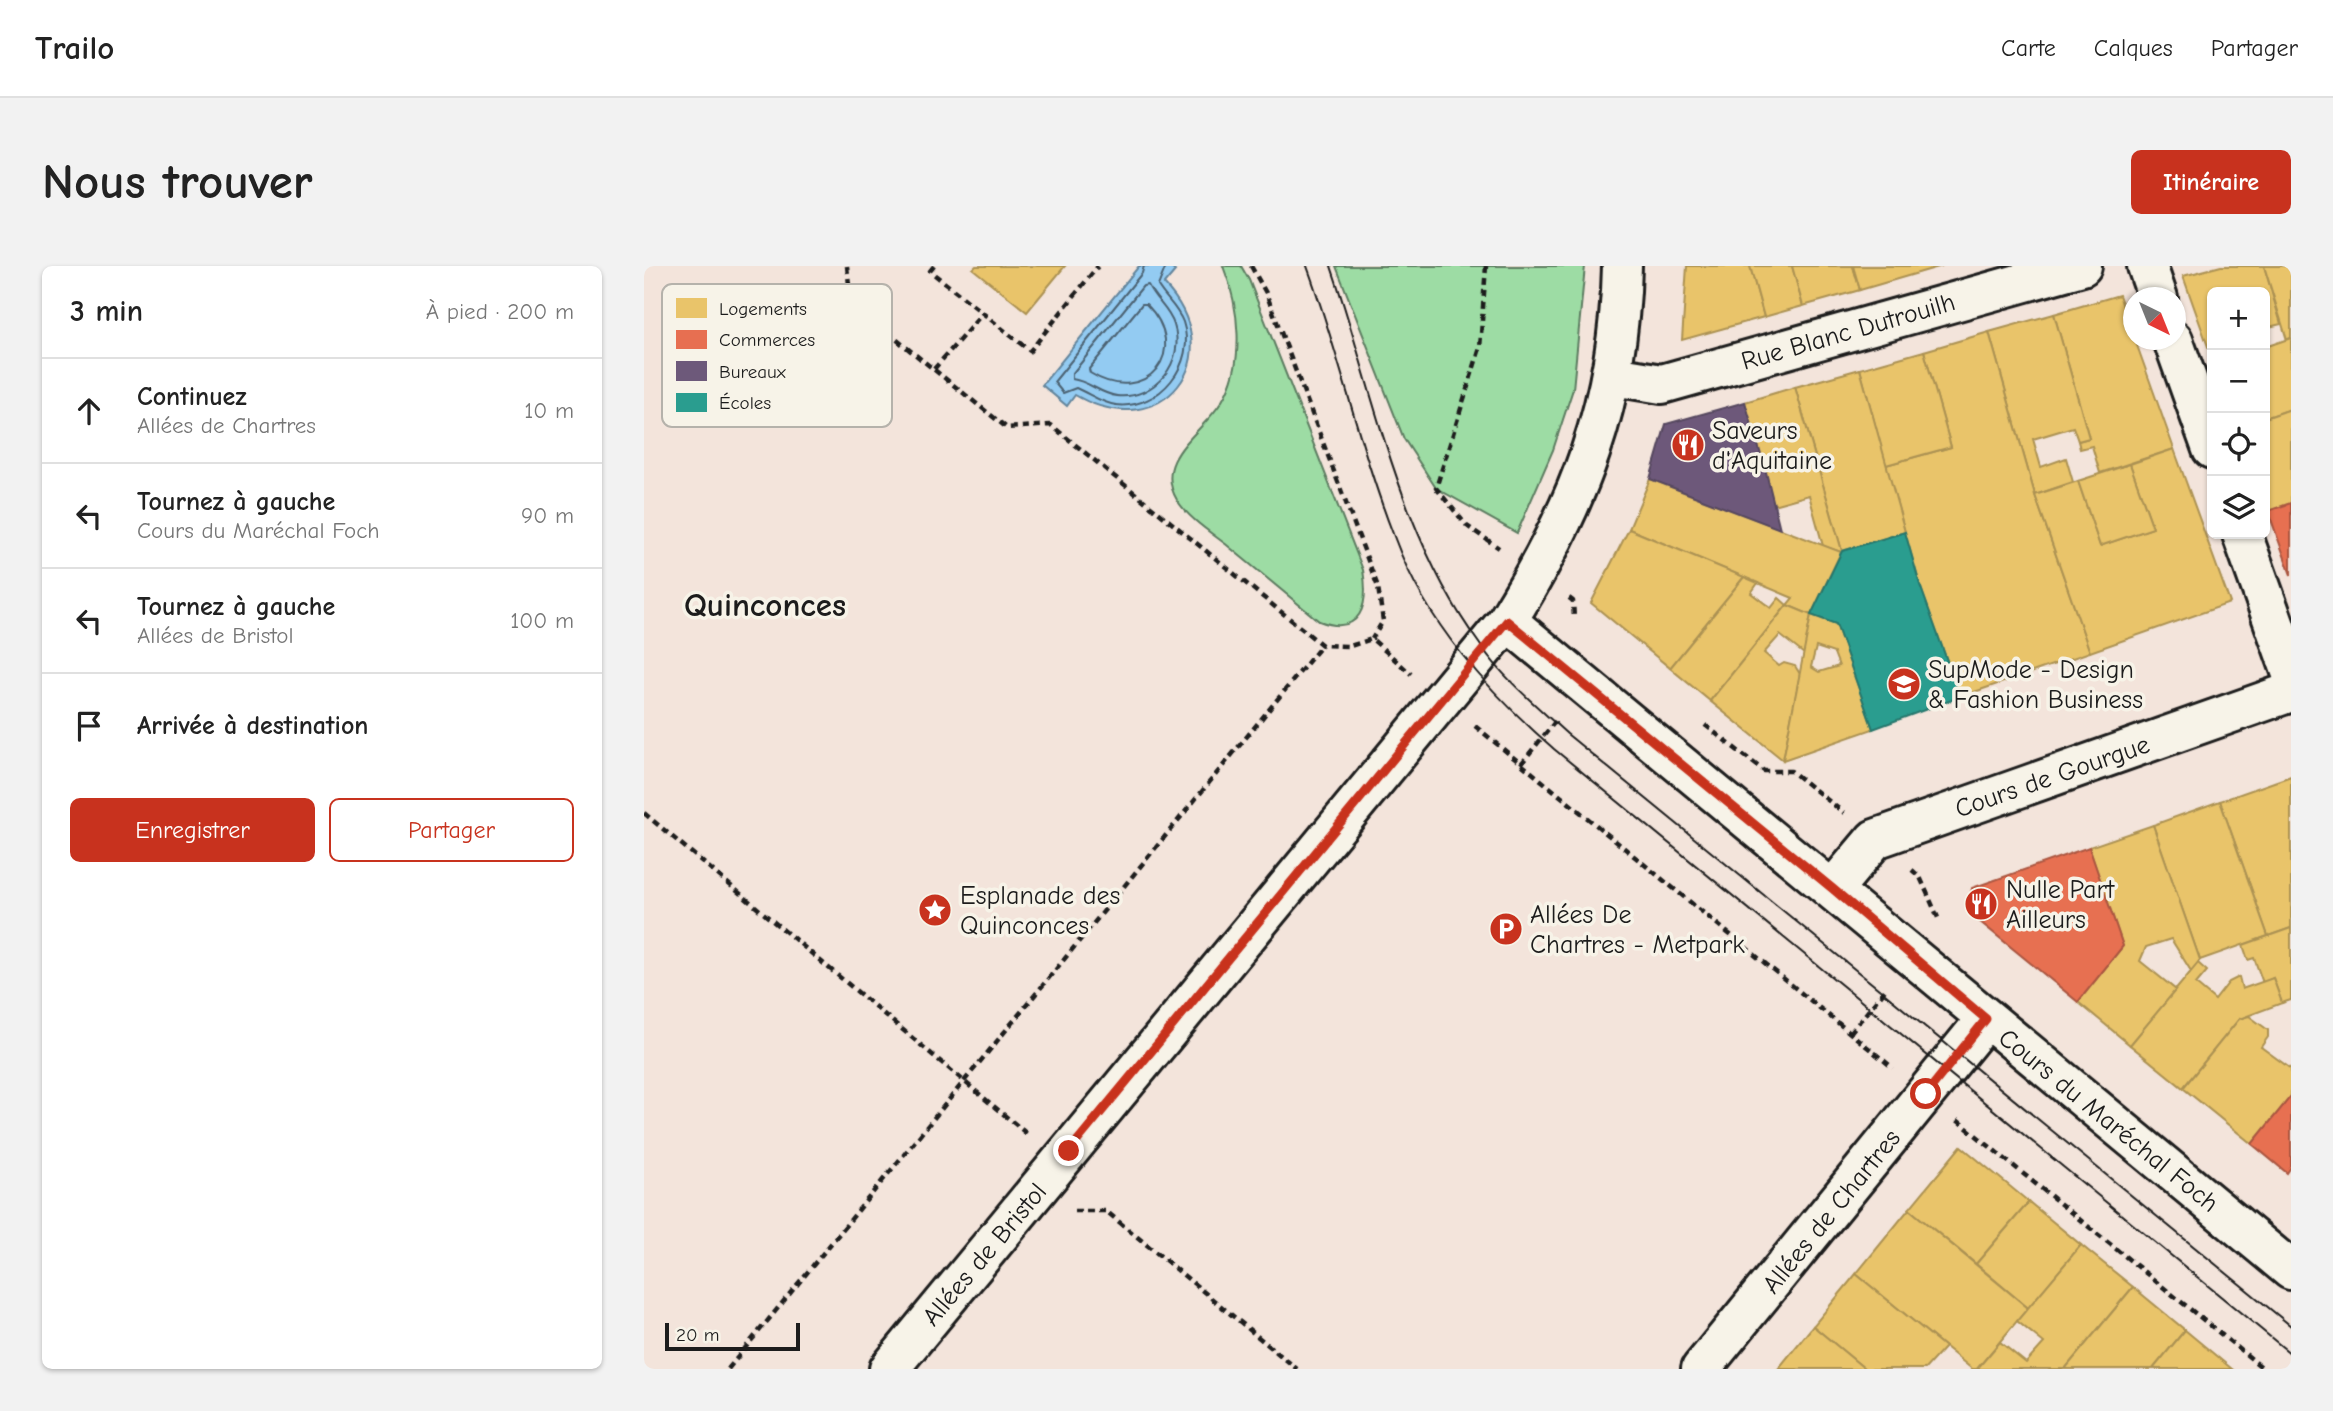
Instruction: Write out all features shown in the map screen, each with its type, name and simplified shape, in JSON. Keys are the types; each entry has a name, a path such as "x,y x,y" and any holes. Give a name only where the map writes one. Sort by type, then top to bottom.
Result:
{"street":[{"name":"Allées de Bristol","path":"889,1369 1035,1193 1454,709 1536,574 1566,516 1590,456 1613,376 1619,336 1622,266"},
{"name":"Rue Blanc Dutrouilh","path":"1613,376 1662,384 2082,266"},
{"path":"2147,266 2154,287"},
{"path":"2177,350 2207,435"},
{"path":"2244,539 2291,671"},
{"name":"Cours du Maréchal Foch","path":"1507,621 2291,1270"},
{"name":"Cours de Gourgue","path":"1833,889 1875,839 2291,692"},
{"name":"Allées de Chartres","path":"1701,1369 1986,1019"}],"path":[{"path":"847,266 849,284"},
{"path":"934,266 930,271 1030,351 1098,266"},
{"path":"892,336 1007,428 1051,425 1322,645 1350,646 1372,639 1383,621 1378,587 1266,293 1251,266"},
{"path":"1486,266 1480,348 1436,488 1466,526 1573,601 1574,622"},
{"path":"934,369 983,313"},
{"path":"1372,639 1900,1073"},
{"path":"728,1369 1322,645"},
{"path":"1521,764 1562,713"},
{"path":"1699,720 1764,771 1791,771 1852,820"},
{"path":"644,813 1034,1140"},
{"path":"1910,868 1920,877 1941,924"},
{"path":"1850,1033 1889,985"},
{"path":"1954,1117 2264,1369"},
{"path":"1035,1193 1058,1212 1106,1211 1297,1369"}],"green space":[{"path":"1223,266 1241,266 1249,280 1363,570 1363,605 1353,621 1345,625 1319,621 1194,519 1177,500 1171,485 1171,471 1176,458 1222,401 1235,369 1238,334 1236,316"},
{"path":"1336,266 1585,266 1573,389 1553,450 1517,533 1436,488 1404,439"}],"water":[{"path":"1139,266 1169,266 1175,271 1164,284 1184,312 1191,339 1189,365 1178,386 1160,402 1135,409 1107,408 1075,395 1067,406 1042,385"}],"building: Logements":[{"path":"976,266 1065,266 1027,312 973,269"},
{"path":"1687,266 1750,266 1764,317 1682,340"},
{"path":"1750,266 1792,266 1803,306 1764,317"},
{"path":"1792,266 1853,266 1860,290 1803,306"},
{"path":"1853,266 1942,266 1860,290"},
{"path":"2221,266 2264,266 2281,324 2270,327 2270,287 2207,287 2207,344 2183,276"},
{"path":"2264,266 2291,266 2291,338 2287,340"},
{"path":"2119,295 2123,306 2123,350 2139,350 2174,449 2100,473 2092,446 2080,449 2078,441 2089,438 2054,314"},
{"path":"2054,314 2089,438 2078,441 2073,427 2033,439 2041,467 2066,458 2073,482 2035,495 1989,332"},
{"path":"1989,332 2035,495 2090,652 1960,697 1920,585 1886,465 1951,447 1924,351"},
{"path":"2291,338 2291,409 2270,416 2270,350 2270,345"},
{"path":"1924,351 1951,447 1886,465 1860,369"},
{"path":"1860,369 1905,532 1842,551 1795,387"},
{"path":"1795,387 1841,552 1823,546 1809,495 1773,505 1745,402"},
{"path":"2291,409 2291,503 2270,510 2270,476 2270,416"},
{"path":"2174,449 2230,603 2090,652 2035,495 2078,481 2100,546 2153,528 2130,464"},
{"path":"2130,464 2153,528 2100,546 2078,481"},
{"path":"1650,479 1841,552 1811,615 1787,605 1793,598 1629,529"},
{"path":"1629,529 1744,577 1670,668 1591,603"},
{"path":"1744,577 1758,583 1751,593 1771,608 1779,598 1787,605 1710,701 1670,668"},
{"path":"1787,605 1811,615 1804,654 1780,635 1764,653 1779,666 1784,663 1795,666 1800,674 1783,760 1710,701"},
{"path":"1811,615 1836,624 1873,729 1783,760","holes":["1816,647 1834,653 1839,666 1819,672 1811,667"]},
{"path":"2291,776 2291,928 2268,936 2220,801"},
{"path":"2220,801 2268,936 2200,960 2153,825"},
{"path":"2153,825 2200,960 2191,971 2171,939 2146,947 2140,961 2176,990 2130,1045 2078,1002 2123,946 2089,847"},
{"path":"2291,928 2291,1000 2282,1003 2273,978 2263,983 2254,958 2248,960 2243,945"},
{"path":"2198,963 2207,971 2196,984 2215,1000 2229,982 2239,977 2242,989 2273,978 2282,1003 2239,1019 2183,1088 2130,1045"},
{"path":"2249,1016 2268,1030 2268,1037 2261,1047 2291,1069 2291,1096 2252,1144 2183,1088 2239,1019"},
{"path":"1961,1146 2029,1202 1976,1264 1909,1209"},
{"path":"2029,1202 2081,1245 2028,1308 1976,1264"},
{"path":"1909,1209 2028,1308 1977,1369 1972,1369 1856,1274"},
{"path":"2081,1245 2133,1287 2065,1369 1977,1369 2000,1342 2026,1363 2044,1343 2017,1321"},
{"path":"1856,1274 1945,1347 1925,1369 1865,1369 1813,1326"},
{"path":"2133,1287 2185,1330 2153,1369 2065,1369"},
{"path":"1813,1326 1865,1369 1778,1369"},
{"path":"2185,1330 2232,1369 2153,1369"}],"building: Commerces":[{"path":"2291,503 2291,575 2270,517 2270,510"},
{"path":"2089,847 2123,946 2078,1002 1968,912 1972,888"},
{"path":"2291,1096 2291,1167 2287,1173 2252,1144"}],"building: Bureaux":[{"path":"1745,402 1780,529 1650,479 1666,424"}],"building: Écoles":[{"path":"1905,532 1920,585 1960,697 1873,729 1836,624 1811,615 1842,551"}],"tram line":[{"path":"1307,266 1371,471 1408,570 1442,627 1483,679 1554,749 2291,1354"},
{"path":"1331,266 1409,511 1429,558 1453,603 1500,670 1567,734 2291,1326"}],"place":[{"name":"Saveurs d'Aquitaine","path":"1688,445"},
{"name":"SupMode - Design & Fashion Business","path":"1904,684"},
{"name":"Nulle Part Ailleurs","path":"1981,904"},
{"name":"Esplanade des Quinconces","path":"935,910"},
{"name":"Allées De Chartres - Metpark","path":"1506,929"}],"district":[{"name":"Quinconces","path":"765,604"}],"route":[{"path":"1069,1151 1507,621 1833,889 1986,1019 1926,1094"}]}
